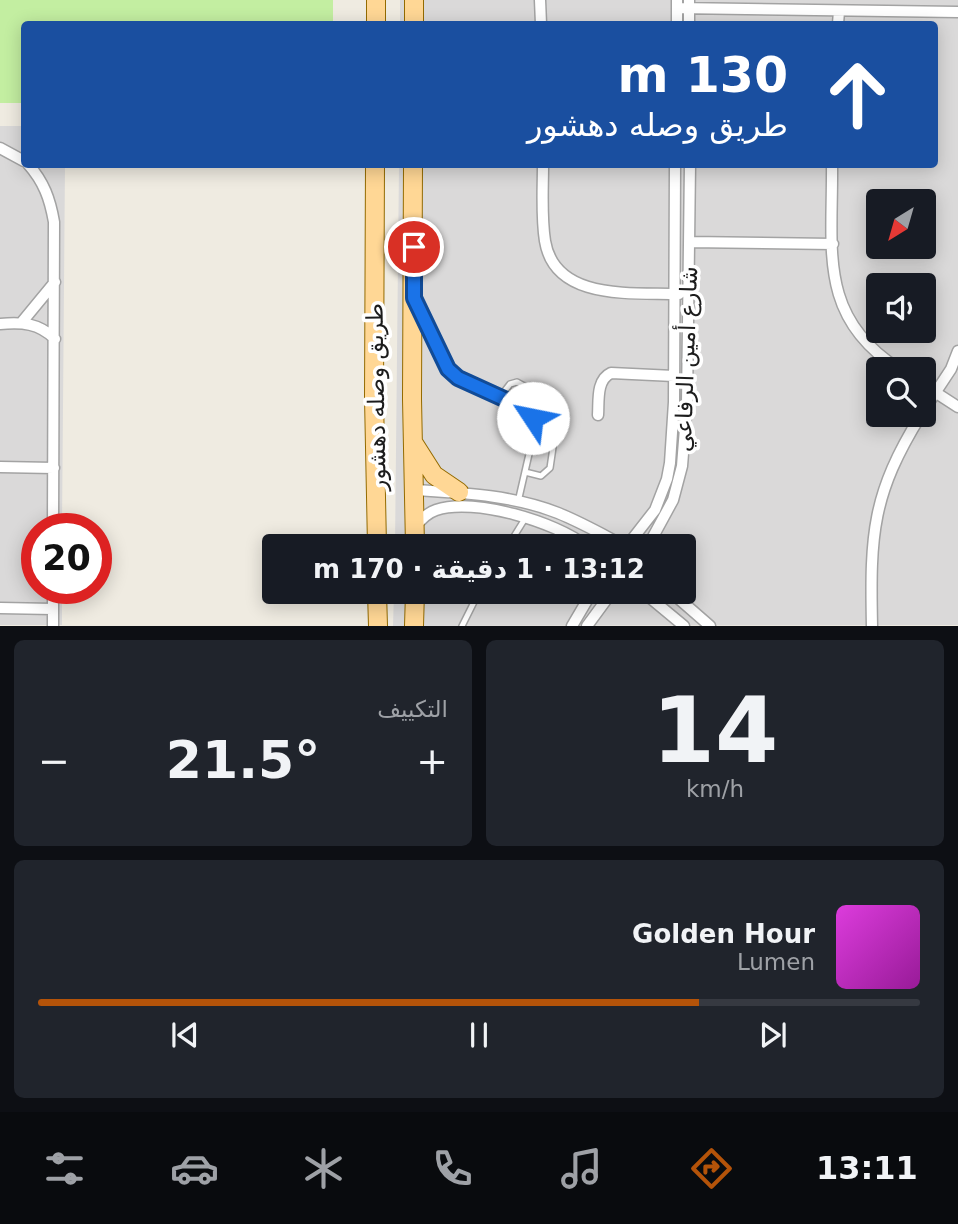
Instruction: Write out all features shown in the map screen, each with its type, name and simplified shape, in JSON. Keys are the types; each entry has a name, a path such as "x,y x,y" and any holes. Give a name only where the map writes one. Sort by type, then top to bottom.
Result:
{"main road":[{"name":"طريق وصله دهشور","path":"375,168 377,534"},
{"name":"طريق وصله دهشور","path":"413,168 412,440 415,534"},
{"path":"412,440 434,475 459,492"},
{"path":"377,604 378,625"},
{"path":"414,625 415,604"}],"street":[{"path":"540,0 541,21"},
{"path":"677,4 839,10 891,6 958,12"},
{"path":"838,21 839,10"},
{"path":"0,148 21,160"},
{"path":"31,168 40,178 50,200 54,222 53,513"},
{"path":"543,168 545,243 554,263 569,279 589,289 688,295"},
{"name":"شارع أمين الرفاعي","path":"640,534 655,510 667,479 673,430 675,168"},
{"name":"شارع أمين الرفاعي","path":"655,534 673,500 682,466 687,403 690,168"},
{"path":"832,168 834,272 839,298 850,324 867,345 883,357"},
{"path":"690,242 833,244"},
{"path":"22,323 55,282"},
{"path":"0,324 22,323 41,328 55,339"},
{"path":"936,391 951,369 958,351"},
{"path":"598,415 601,383 605,376 611,373 674,376"},
{"path":"936,393 958,407"},
{"path":"872,625 870,563 877,509 896,457 914,427"},
{"path":"0,467 54,468"},
{"path":"414,489 459,492 519,502 558,513 599,534"},
{"path":"479,508 480,495"},
{"path":"415,527 428,513 437,509 479,508 526,517 569,534"},
{"path":"593,534 594,530"},
{"path":"52,625 53,604"},
{"path":"572,625 585,604"},
{"path":"587,625 603,604"},
{"path":"659,604 684,625"},
{"path":"685,604 710,625"},
{"path":"0,608 53,609"}],"lane":[{"path":"414,298 452,373 526,410 534,423 519,502"},
{"path":"500,397 510,384 517,382 549,404 555,413 551,468 541,476 525,472"},
{"path":"515,534 526,517"},
{"path":"462,625 473,604"}],"shaded area":[{"path":"400,0 958,0 958,625 393,626 394,604 696,604 696,534 395,534 399,168 938,168 938,21 400,21"},
{"path":"0,126 21,126 21,168 65,168 62,513 21,513 21,604 62,604 62,625 0,625"}],"green space":[{"path":"0,0 333,0 333,21 21,21 21,103 0,103"}],"route":[{"path":"414,247 414,298 448,369 458,378 522,407 533,418"}]}
